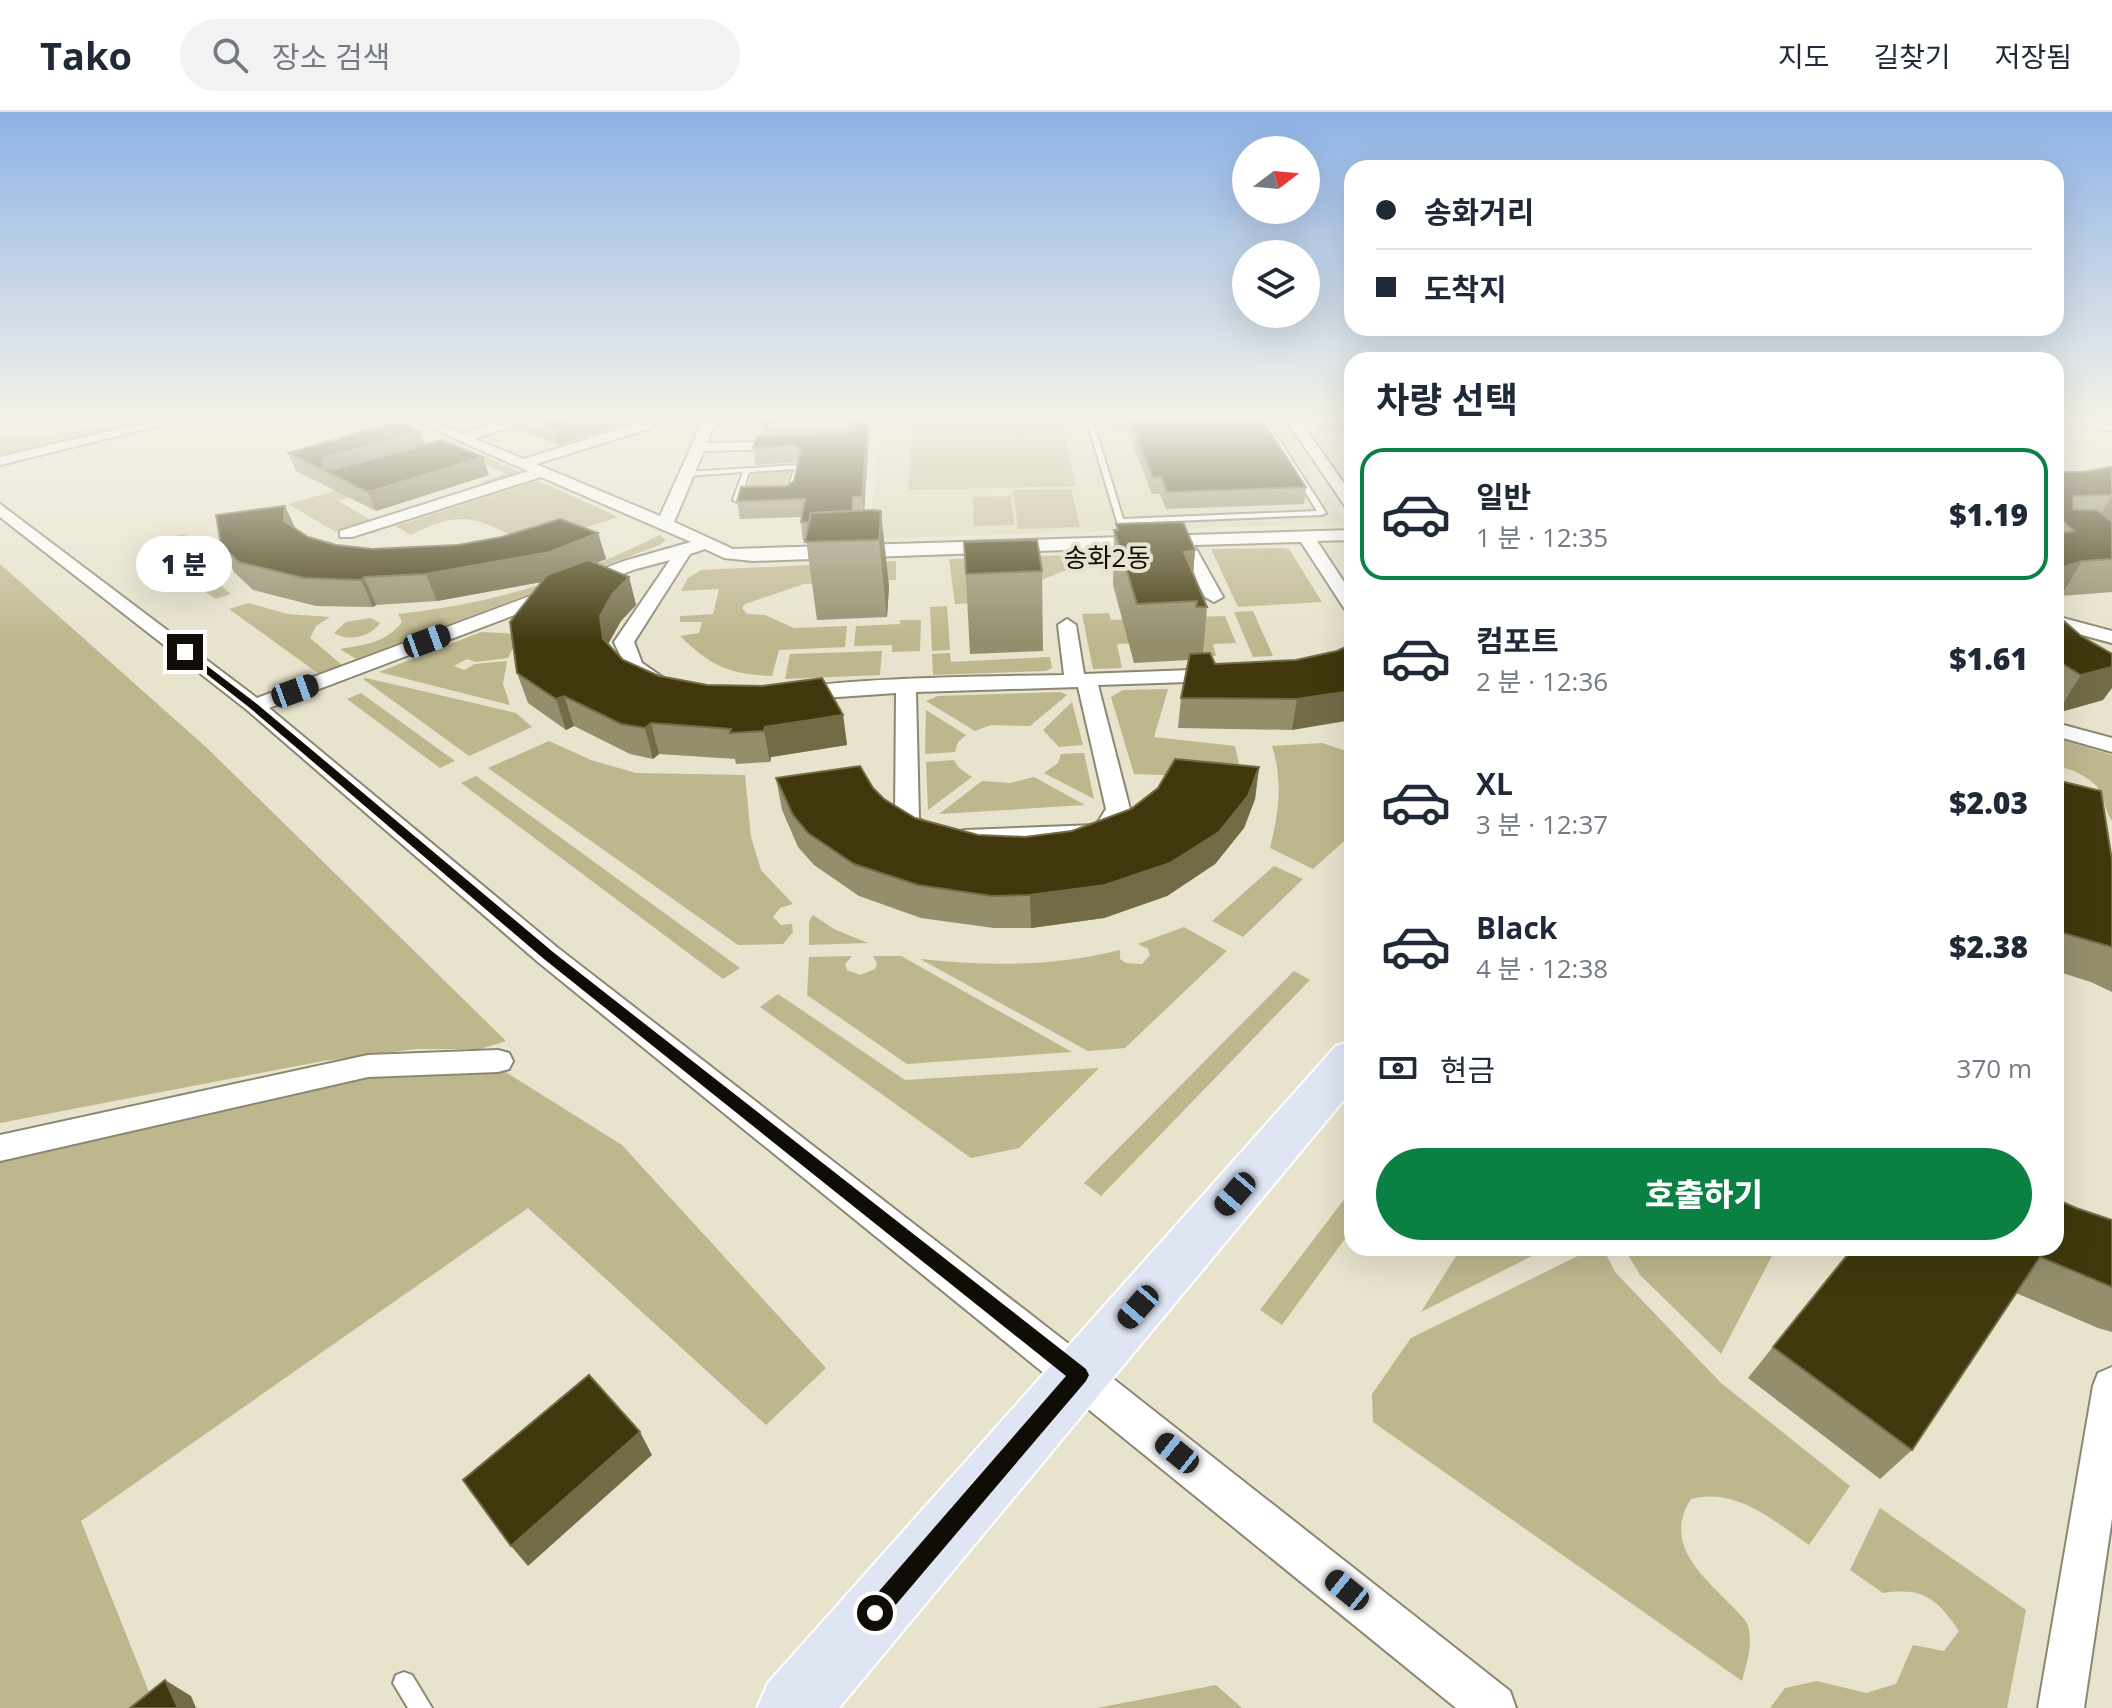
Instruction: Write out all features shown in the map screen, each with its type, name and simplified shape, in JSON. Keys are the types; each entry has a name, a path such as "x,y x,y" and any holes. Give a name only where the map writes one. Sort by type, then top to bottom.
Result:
{"main road":[{"path":"793,1708 1344,1067"}],"street":[{"path":"346,534 477,492"},
{"path":"587,492 730,554 753,556 1344,535"},
{"path":"665,524 679,492"},
{"path":"0,509 254,706 548,955 1079,1375 1493,1708"},
{"path":"1305,536 1344,595"},
{"path":"1183,540 1214,597"},
{"path":"254,706 630,565 704,543"},
{"path":"684,551 624,642 634,666 660,683 684,691"},
{"path":"2064,624 2112,637"},
{"path":"906,688 907,821 932,838 1104,832 1118,809 1067,625"},
{"path":"767,697 834,689 1237,674"},
{"path":"2064,731 2112,745"},
{"path":"0,1148 368,1066 498,1061"},
{"path":"2061,1708 2112,1386"}],"lane":[{"path":"740,492 737,500 763,499"},
{"path":"777,498 790,498 791,492"},
{"path":"1111,492 1125,542"},
{"path":"1120,521 1322,513 1309,492"},
{"path":"404,1683 421,1708"}],"shaded area":[{"path":"329,492 367,492 338,501 371,520 336,532 288,504"},
{"path":"501,492 564,492 618,517 529,546 485,523 472,520 445,521 411,535 396,526"},
{"path":"746,492 784,492 784,493 745,495"},
{"path":"873,492 1326,492 1344,520 1344,523 868,539"},
{"path":"1013,492 1072,492 1080,527 1018,529"},
{"path":"1011,496 1014,525 974,526 973,497"},
{"path":"183,534 209,549 209,569 231,594 215,599 142,546"},
{"path":"660,535 666,540 660,545 356,659 340,649 374,642 389,635 402,622 398,614 469,603 533,587 595,565"},
{"path":"1211,549 1289,549 1322,602 1238,607"},
{"path":"1166,552 1102,556 986,602 955,604 949,559"},
{"path":"896,561 896,580 804,584 745,604 742,608 747,614 765,615 794,628 847,626 845,647 779,650 772,676 743,673 721,666 701,655 680,636 699,633 702,622 680,622 680,616 713,614 719,589 681,591 688,578 701,570"},
{"path":"0,564 207,748 506,1041 480,1049 416,1049 323,1061 0,1123"},
{"path":"249,603 288,614 330,617 316,626 310,638 342,665 319,674 229,609"},
{"path":"947,606 950,650 932,651 930,607"},
{"path":"1253,611 1273,656 1253,657 1234,612"},
{"path":"1109,613 1111,620 1225,616 1236,643 1213,644 1216,656 1204,656 1199,641 1117,644 1122,668 1093,669 1082,614"},
{"path":"371,618 380,623 365,635 346,637 334,633 346,622"},
{"path":"900,620 921,620 920,651 892,652 892,645 854,646 856,626 900,624"},
{"path":"481,632 520,634 508,658 476,662 467,659 454,666 464,670 475,664 507,661 503,684 510,705 379,672"},
{"path":"882,651 880,675 785,679 790,654"},
{"path":"950,653 951,662 1050,657 1052,668 1046,671 933,675 932,654"},
{"path":"363,679 516,713 532,727 469,756"},
{"path":"1168,689 1154,737 1235,746 1242,778 1134,774 1111,697 1123,690"},
{"path":"1060,692 1067,695 1030,726 991,725 975,731 926,701 938,696"},
{"path":"361,693 455,761 440,768 347,699"},
{"path":"1072,702 1083,745 1059,747 1043,730"},
{"path":"926,710 966,735 958,742 955,752 925,754"},
{"path":"2064,740 2112,755 2112,821 2097,786 2064,768"},
{"path":"549,741 591,760 636,773 745,775 751,837 761,870 793,904 780,908 773,917 781,925 792,924 793,932 783,944 738,945 488,768"},
{"path":"1322,743 1344,750 1344,841 1313,869 1270,848 1278,797 1278,772 1272,746"},
{"path":"1084,753 1094,799 1044,773 1058,763 1061,754"},
{"path":"954,760 972,777 928,810 926,762"},
{"path":"476,776 740,968 723,979 461,783"},
{"path":"1034,777 1085,805 939,814 982,781 1010,783"},
{"path":"1274,866 1303,879 1243,937 1212,921"},
{"path":"813,915 834,929 868,943 809,945 809,922"},
{"path":"1184,927 1227,951 1125,1048 1088,1051 920,959 1020,964 1070,960 1120,950 1120,959 1126,963 1142,964 1150,955 1148,949 1138,944"},
{"path":"852,956 845,964 847,970 860,975 875,969 877,963 873,956 901,956 1072,1052 907,1064 807,995 809,957"},
{"path":"1294,971 1310,980 1101,1196 1084,1183"},
{"path":"778,994 905,1080 1099,1068 1019,1148 971,1158 760,1007"},
{"path":"501,1069 622,1145 826,1368 766,1425 528,1208 81,1521 153,1702 146,1708 0,1708 0,1160 382,1075"},
{"path":"1344,1200 1344,1240 1282,1325 1260,1310"},
{"path":"1456,1256 1532,1256 1421,1312"},
{"path":"1578,1256 1607,1256 1615,1272 1721,1383 1850,1486 1809,1545 1768,1516 1739,1502 1708,1497 1691,1499 1683,1515 1681,1530 1684,1545 1699,1571 1748,1626 1750,1647 1742,1681 1373,1422 1372,1394 1411,1338"},
{"path":"1629,1256 1772,1256 1721,1354 1640,1275"},
{"path":"1880,1508 2026,1610 2007,1708 1770,1708 1785,1688 1817,1681 1866,1693 1896,1684 1913,1645 1944,1651 1959,1631 1944,1611 1928,1598 1909,1592 1883,1593 1850,1570"},
{"path":"1216,1685 1242,1708 1097,1708"}],"building":[{"path":"739,492 862,492 862,497 853,497 852,511 811,513 809,522 801,522 805,499 737,501"},
{"path":"2064,492 2112,492 2112,495 2073,496 2073,510 2097,510 2112,522 2112,559 2082,561 2064,567 2064,533 2074,531 2064,522"},
{"path":"285,506 284,521 308,537 336,545 372,549 458,545 502,537 560,519 598,533 550,552 426,574 364,577 361,580 304,578 239,562 221,545 216,515"},
{"path":"881,511 879,540 805,542 811,513"},
{"path":"1183,522 1195,550 1184,552 1207,607 1196,607 1197,601 1137,604 1114,530 1118,530 1116,524"},
{"path":"1037,540 1042,571 966,574 964,542"},
{"path":"588,560 629,577 613,593 600,616 603,639 623,660 659,676 707,685 762,686 822,678 843,715 765,727 764,731 730,733 731,729 651,723 645,728 621,724 564,696 556,699 517,673 510,622 547,575"},
{"path":"2064,621 2081,636 2112,654 2112,667 2081,675 2064,665"},
{"path":"1344,648 1344,692 1297,699 1181,698 1190,654 1210,653 1215,664 1296,660"},
{"path":"1175,759 1259,767 1248,796 1219,832 1170,863 1105,885 1030,895 992,896 918,885 854,864 808,833 793,815 776,778 860,766 873,788 884,799 915,818 978,835 1025,837 1072,831 1131,809 1158,788"},
{"path":"2064,782 2101,791 2112,861 2112,947 2064,933"},
{"path":"2064,1203 2112,1220 2112,1287 2040,1257 1912,1450 1773,1347 1847,1256 2064,1256"},
{"path":"589,1375 640,1432 511,1546 463,1480"},
{"path":"165,1680 178,1708 130,1708"}],"district":[{"name":"송화2동","path":"1107,557"}],"route":[{"path":"185,652 254,706 548,955 1079,1375 875,1613"}]}
